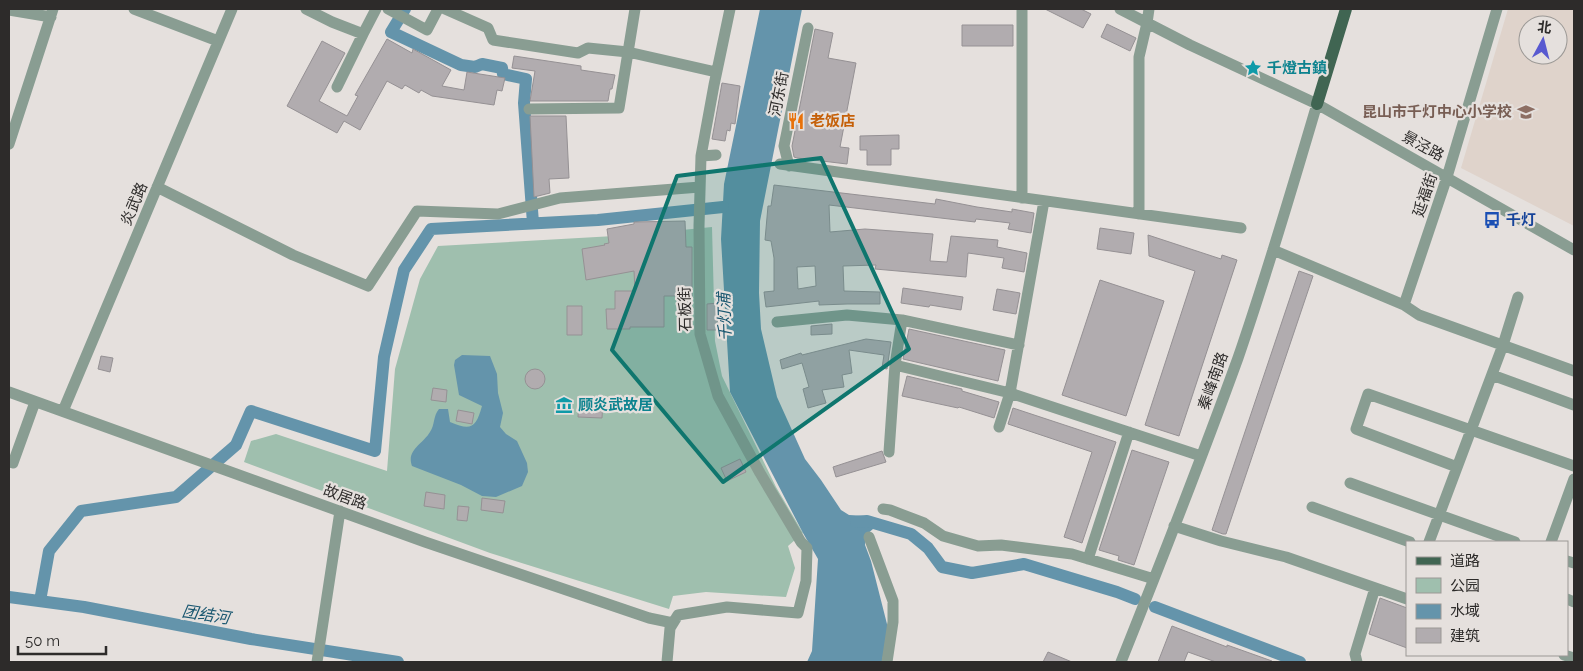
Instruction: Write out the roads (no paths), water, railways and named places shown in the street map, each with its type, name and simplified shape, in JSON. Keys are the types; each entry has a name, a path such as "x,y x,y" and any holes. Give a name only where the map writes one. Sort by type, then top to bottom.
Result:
{"main road":[{"path":"1317,104 1346,9"}],"street":[{"path":"134,9 218,41"},
{"name":"炎武路","path":"63,411 232,9"},
{"path":"306,9 363,34"},
{"path":"337,88 376,9"},
{"path":"388,9 427,30 438,9"},
{"path":"445,9 488,28 493,40 578,53 588,48 628,52 716,72"},
{"path":"529,110 619,108 635,9"},
{"name":"石板街","path":"673,623 678,614 727,607 798,613 806,582 808,548 801,542 718,396 700,334 699,218 701,156 716,72 730,9"},
{"path":"1022,9 1022,198 1241,228"},
{"name":"景泾路","path":"1120,9 1190,45 1317,104 1574,250"},
{"path":"1139,214 1139,57 1149,9"},
{"name":"延福街","path":"1404,304 1447,177 1497,9"},
{"path":"9,10 52,13 9,144"},
{"name":"河东街","path":"808,28 784,146 785,165 1022,198"},
{"name":"秦峰南路","path":"1121,662 1238,357 1273,250 1317,104"},
{"path":"701,156 716,156"},
{"path":"157,187 293,255 368,286 417,211 498,214 560,198 700,192"},
{"path":"1000,427 1010,393 1044,201"},
{"path":"1273,250 1404,304 1420,315 1574,370"},
{"path":"1429,541 1503,345 1518,297"},
{"path":"777,322 847,315 902,320 1018,344"},
{"path":"890,452 895,365 902,320"},
{"path":"895,365 1010,393 1201,456"},
{"path":"1492,375 1574,405"},
{"name":"故居路","path":"9,392 435,546 621,609 673,623"},
{"path":"1457,467 1356,429 1368,394 1574,466"},
{"path":"9,462 13,463 35,402"},
{"path":"1088,559 1129,432"},
{"path":"1551,541 1574,479"},
{"path":"1350,483 1512,541"},
{"path":"1312,507 1407,541"},
{"path":"883,509 924,523 942,536 978,546 1001,545 1072,554 1154,579"},
{"path":"317,662 340,511"},
{"path":"1174,526 1221,541 1286,557 1406,599"},
{"path":"870,537 894,601 887,662"},
{"path":"1357,662 1355,654 1375,588"},
{"path":"667,662 670,628 673,623"}],"water":[{"path":"760,9 802,9 760,221 759,293 761,329 777,397 805,459 841,510 849,515 867,516 874,524 873,529 866,535 865,545 871,561 888,628 882,662 807,662 812,651 818,559 730,392 721,239 724,184"},
{"path":"462,355 490,356 497,374 498,393 503,413 500,427 506,434 517,441 527,463 528,472 522,486 496,497 482,496 461,485 412,466 411,456 413,451 430,432 439,409 448,409 450,422 463,426 472,426 477,419 482,406 459,395 454,365 455,360"}],"waterway":[{"path":"405,9 391,32 461,65 475,67 482,64 502,68 503,74 526,79 524,103 533,223"},
{"path":"40,601 49,551 81,511 176,497 236,445 251,411 375,451 384,357 404,270 431,229 598,220 723,207"},
{"path":"856,522 867,521 911,534 928,548 942,567 972,573 1024,564 1135,599"},
{"name":"团结河","path":"9,597 84,607 251,639 398,662"},
{"path":"1155,607 1300,662"}],"place":[{"name":"千燈古鎮","path":"1253,68"},
{"name":"昆山市千灯中心小学校","path":"1526,112"},
{"name":"老饭店","path":"796,121"},
{"name":"千灯","path":"1492,220"},
{"name":"顾炎武故居","path":"564,405"}],"water label":[{"name":"千灯浦","path":"724,317"}]}
